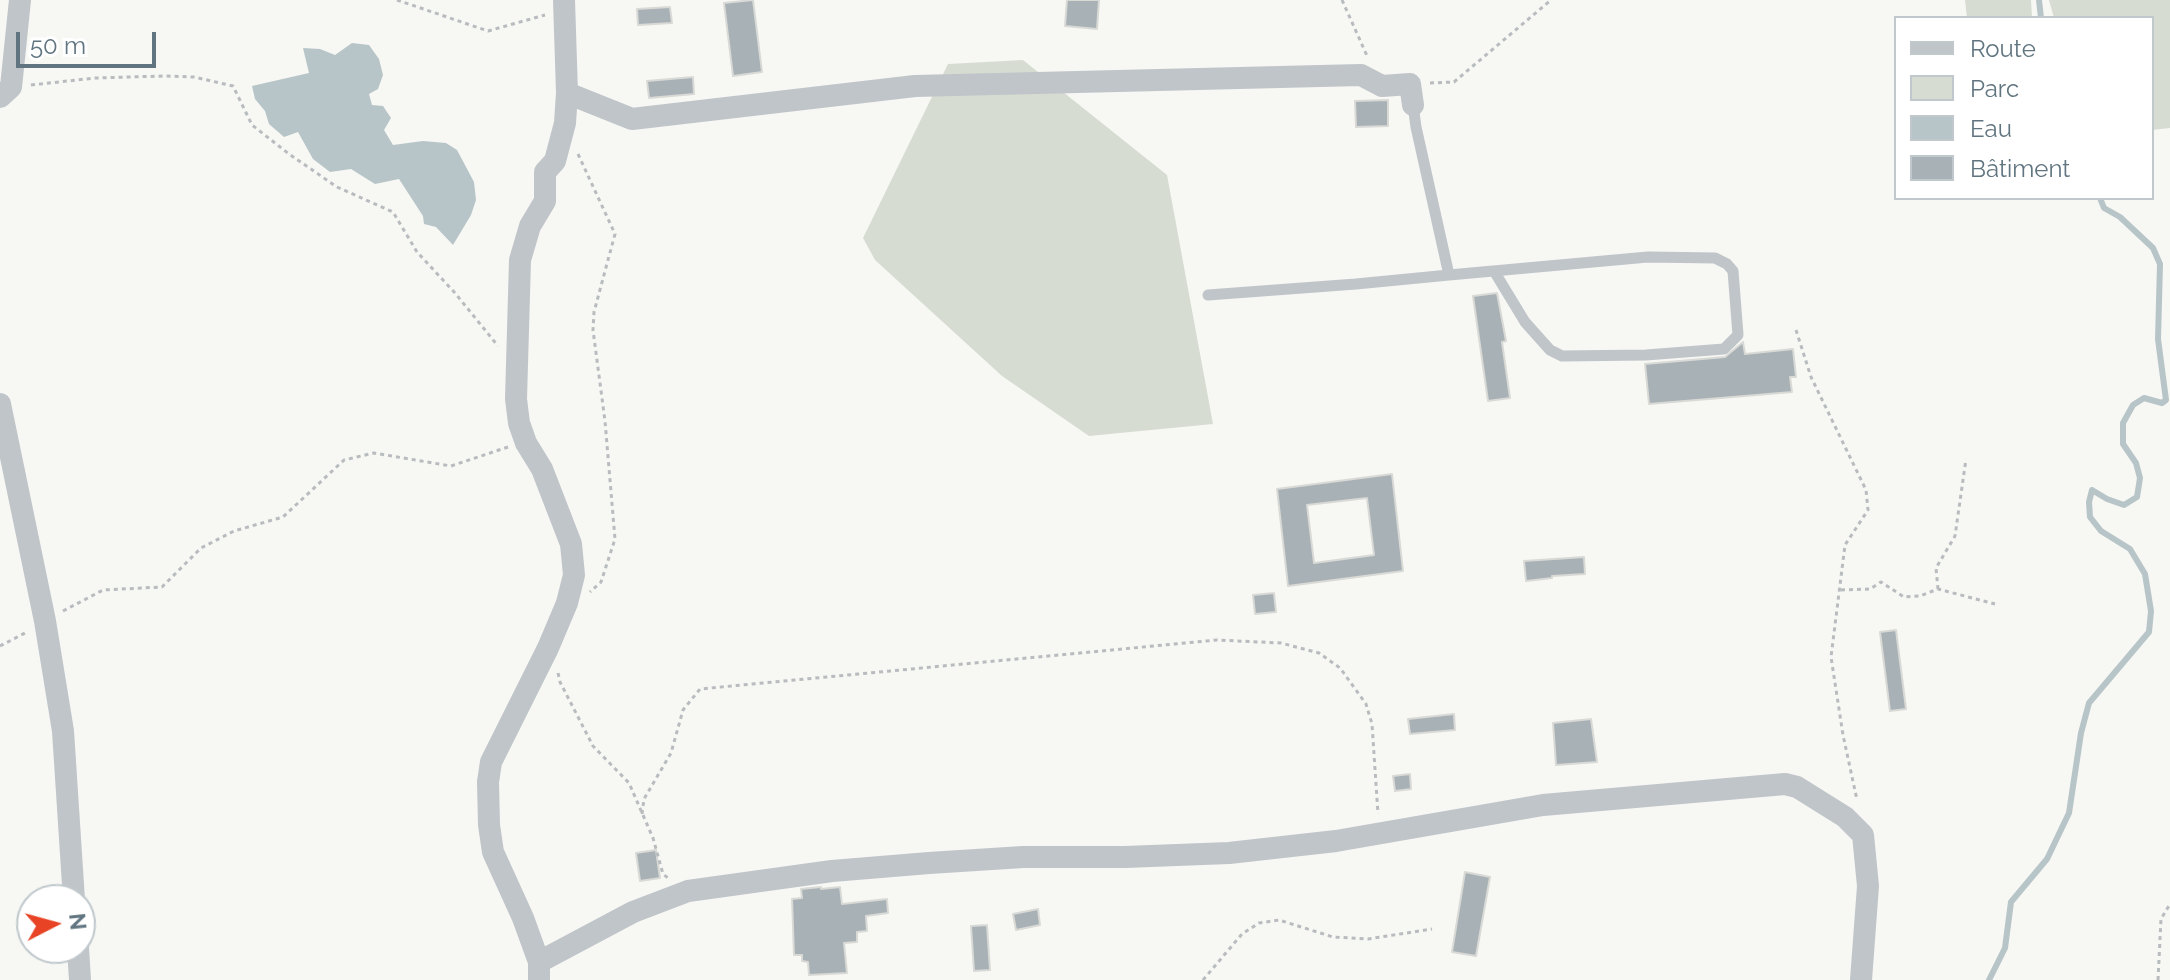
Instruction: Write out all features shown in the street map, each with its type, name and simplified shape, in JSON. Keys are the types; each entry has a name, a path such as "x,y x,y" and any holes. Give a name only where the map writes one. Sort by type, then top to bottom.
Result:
{"street":[{"path":"4,91 20,0"},
{"path":"564,5 565,123 555,161 545,172 545,201 530,226 520,260 516,399 526,443 542,469 571,544 574,575 567,603 552,639 491,762 488,782 493,852 523,918 539,971 633,912 688,891 832,871 929,863 1023,857 1229,853 1336,841 1543,805 1785,784 1797,787 1845,817 1863,835 1868,886 1861,980"},
{"path":"567,93 632,119 915,86 1361,75 1382,86 1412,94"},
{"path":"0,404 45,621 63,731 73,884"}],"lane":[{"path":"1412,94 1416,127 1449,275"},
{"path":"1208,295 1648,257 1715,258 1733,271 1738,335 1724,349 1646,355 1562,356 1550,350 1525,322 1494,271"}],"path":[{"path":"397,0 488,31 564,5"},
{"path":"1342,0 1382,86"},
{"path":"1412,94 1454,82 1551,0"},
{"path":"4,91 95,78 164,76 194,77 233,86 252,125 337,187 393,212 417,252 455,293 516,370"},
{"path":"565,123 615,234 594,312 593,330 605,421 615,539 601,582 582,600"},
{"path":"1796,330 1811,377 1866,490 1868,510 1845,545 1831,657 1863,835"},
{"path":"0,646 103,590 162,587 201,548 234,531 283,517 344,460 374,453 451,466 491,451 526,443"},
{"path":"1938,589 1936,568 1955,536 1966,459"},
{"path":"1841,590 1870,589 1881,582 1904,597 1920,596 1938,589 1995,604"},
{"path":"552,639 560,682 593,746 629,783 653,838 663,874 688,891"},
{"path":"642,814 644,799 671,753 683,710 700,689 1217,640 1281,643 1319,653 1340,668 1366,704 1372,724 1379,833"},
{"path":"2158,980 2161,919 2170,904"},
{"path":"1203,980 1242,934 1259,923 1279,920 1333,937 1368,939 1432,929"}],"green space":[{"path":"1965,0 2031,0 2032,16 1967,16"},
{"path":"2049,0 2170,0 2170,128 2154,130 2154,16 2053,16"},
{"path":"1023,60 1167,175 1213,424 1089,436 1002,376 875,260 863,238 948,64"}],"water":[{"path":"352,43 369,45 379,59 383,75 378,89 369,94 372,105 383,106 391,118 384,130 393,145 423,141 446,143 457,150 474,182 476,200 471,215 453,245 436,227 424,224 423,216 399,179 375,184 351,169 330,172 313,159 298,132 284,137 269,124 265,111 255,99 252,86 309,73 303,48 320,49 335,55"}],"building":[{"path":"753,0 762,72 733,76 724,3"},
{"path":"1067,0 1099,0 1097,29 1065,26"},
{"path":"670,7 672,23 638,25 637,9"},
{"path":"693,77 694,94 649,98 647,81"},
{"path":"1388,100 1388,126 1356,127 1355,101"},
{"path":"1497,293 1506,341 1502,342 1510,398 1488,401 1473,296"},
{"path":"1743,342 1745,354 1793,349 1796,377 1790,377 1792,392 1649,404 1645,364 1725,357"},
{"path":"1392,474 1403,571 1288,586 1277,489","holes":["1367,498 1374,555 1314,563 1307,505"]},
{"path":"1584,557 1585,574 1526,581 1524,561"},
{"path":"1274,593 1276,612 1255,614 1253,595"},
{"path":"1896,630 1906,709 1890,711 1880,632"},
{"path":"1454,714 1455,730 1410,734 1408,719"},
{"path":"1591,719 1597,762 1556,765 1553,723"},
{"path":"1410,774 1411,789 1395,791 1393,776"},
{"path":"656,850 660,878 640,881 636,853"},
{"path":"1465,872 1490,877 1476,956 1452,952"},
{"path":"840,887 842,904 887,899 888,913 866,916 867,931 857,932 857,942 844,943 847,973 809,975 808,962 802,961 802,955 794,955 792,899 802,898 801,889"},
{"path":"1038,909 1040,925 1016,930 1013,914"},
{"path":"987,925 990,970 974,971 971,926"}],"waterway":[{"path":"2039,0 2041,16"},
{"path":"1989,980 2005,948 2011,902 2047,859 2069,813 2081,733 2089,703 2149,632 2151,611 2145,574 2130,549 2101,531 2090,517 2089,502 2092,490 2124,505 2137,497 2140,478 2136,463 2123,444 2123,423 2133,405 2144,398 2162,403 2166,400 2158,339 2160,264 2153,248 2120,217 2104,208 2101,200"}]}
